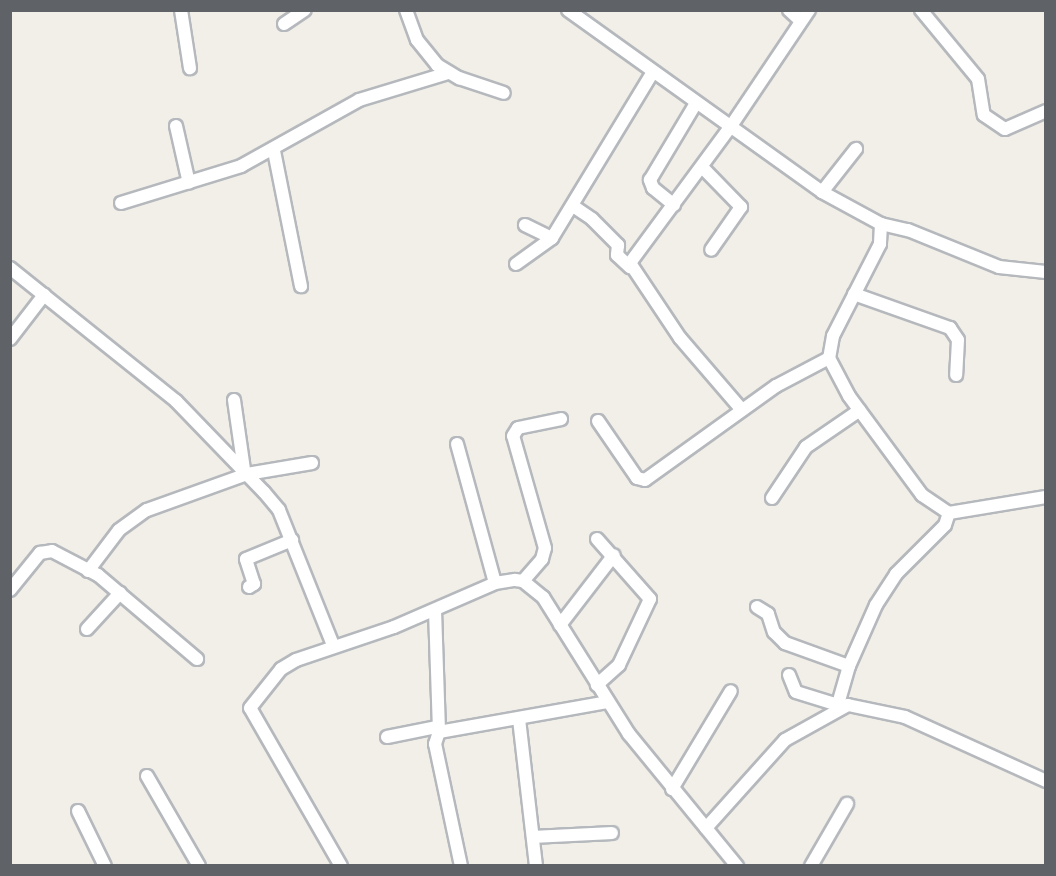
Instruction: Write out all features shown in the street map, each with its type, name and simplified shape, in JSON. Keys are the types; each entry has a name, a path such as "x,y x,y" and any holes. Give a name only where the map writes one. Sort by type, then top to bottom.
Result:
{"street":[{"path":"181,10 190,68"},
{"path":"284,24 305,10"},
{"path":"406,10 417,40 448,73 504,93"},
{"path":"568,10 822,192 881,224 908,230 999,267 1046,272"},
{"path":"630,267 632,258 702,167 805,16 789,10"},
{"path":"921,10 978,78 984,115 1005,129 1046,111"},
{"path":"516,264 552,238 653,72"},
{"path":"121,203 189,183 274,151 358,100 448,73"},
{"path":"674,204 653,188 650,180 696,103"},
{"path":"176,126 189,183"},
{"path":"822,192 856,149"},
{"path":"274,151 301,286"},
{"path":"702,167 741,207 711,250"},
{"path":"573,206 618,245 617,255 630,267 680,338 742,410"},
{"path":"881,224 880,244 833,336 829,358 860,410 922,495 949,513 1046,497"},
{"path":"525,225 552,238"},
{"path":"10,268 176,402 246,472 279,510 333,645"},
{"path":"854,294 950,328 958,340 956,375"},
{"path":"10,339 44,295"},
{"path":"598,421 637,478 645,480 742,410 829,358"},
{"path":"234,400 246,472"},
{"path":"772,498 806,447 860,410"},
{"path":"341,866 250,708 281,669 333,645 435,610 495,584 523,580 542,559 545,548 513,436 518,428 561,419"},
{"path":"457,444 495,584"},
{"path":"88,571 119,530 147,510 246,472 312,463"},
{"path":"837,708 849,666 881,597 896,574 945,525 949,513"},
{"path":"597,539 614,555 650,599 619,665 597,685"},
{"path":"249,587 254,584 246,559 292,540"},
{"path":"10,590 46,550 88,571 120,593 197,659"},
{"path":"560,625 614,555"},
{"path":"523,580 543,597 608,702 672,789 737,866"},
{"path":"87,629 120,593"},
{"path":"757,607 768,614 774,632 785,644 849,666"},
{"path":"435,610 437,729 435,744 460,866"},
{"path":"789,675 796,692 837,708"},
{"path":"672,789 731,691"},
{"path":"387,736 519,719 608,702"},
{"path":"706,828 785,740 837,708 848,705 862,705 905,717 1046,780"},
{"path":"519,719 536,866"},
{"path":"147,776 199,866"},
{"path":"810,866 847,804"},
{"path":"78,811 105,866"},
{"path":"533,837 612,832"}]}
